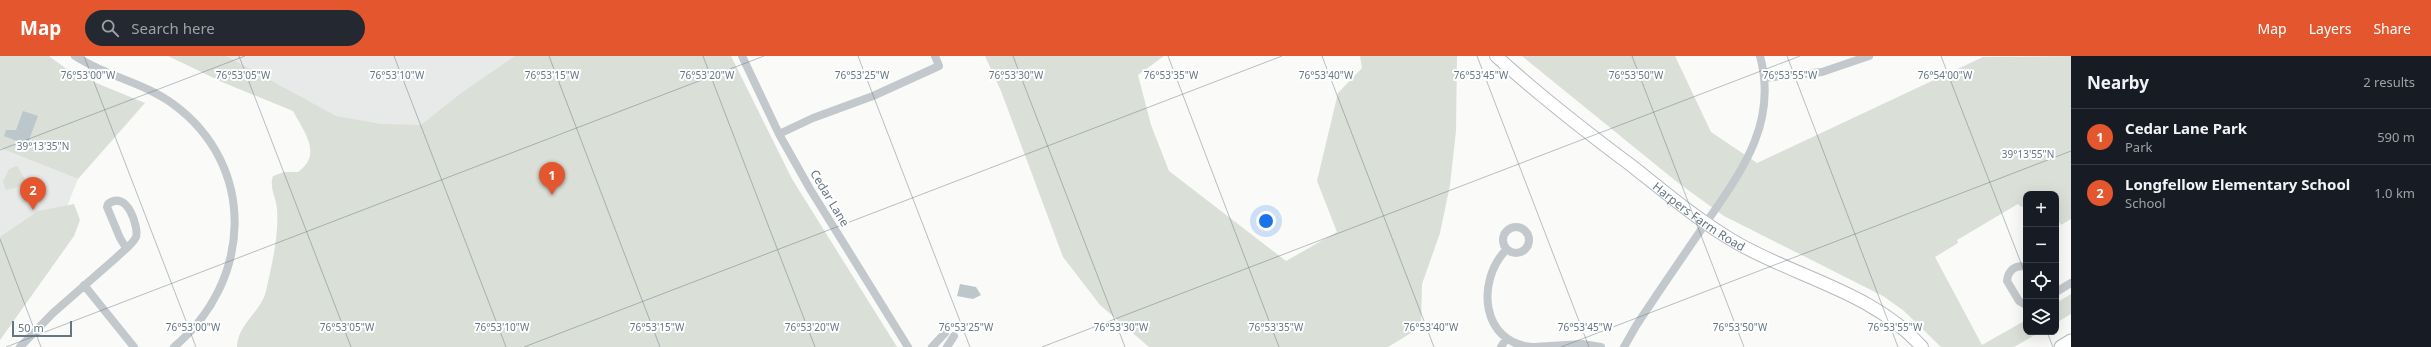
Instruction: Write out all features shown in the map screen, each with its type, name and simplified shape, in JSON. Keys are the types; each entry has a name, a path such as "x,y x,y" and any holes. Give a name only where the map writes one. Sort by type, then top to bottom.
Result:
{"main road":[{"name":"Harpers Farm Road","path":"1496,56 1596,139 1705,224 1756,253 1827,284 1875,308 1922,347"},
{"path":"2061,347 2071,341"}],"street":[{"path":"75,56 90,66 161,96 182,111 203,134 227,178 234,215 233,246 230,264 215,301 206,315 174,347"},
{"name":"Cedar Lane","path":"742,56 779,134 810,189 908,347"},
{"path":"779,134 813,118 873,96 939,66 935,56"},
{"path":"1624,347 1636,326 1752,152 1764,110 1764,78 1760,56"},
{"path":"1764,78 1822,72 1869,56"},
{"path":"20,347 33,332 126,248 136,238 137,230 127,204 120,199 108,204 107,208 126,248"},
{"path":"1506,250 1494,266 1488,299 1494,325 1506,339 1524,346 1533,347 1582,344 1601,347"},
{"path":"2023,267 2014,268 2009,272 2007,281 2019,301 2023,303"},
{"path":"2059,290 2071,283"},
{"path":"84,285 134,347"},
{"path":"932,347 946,333"},
{"path":"947,347 954,336"},
{"path":"1501,347 1506,339"}],"shaded area":[{"path":"0,56 49,56 72,73 145,103 78,179 0,148"},
{"path":"168,56 226,56 336,116 381,124 421,125 460,94 515,56 731,56 792,179 897,347 237,347 241,332 263,299 271,271 277,229 277,209 272,185 273,176 284,172 298,172 309,158 309,143 293,111 222,82"},
{"path":"193,56 528,56 387,163 319,120"},
{"path":"985,56 1164,56 1138,75 1151,125 1169,171 1286,261 1337,232 1317,181 1338,93 1362,68 1360,56 1457,56 1456,131 1450,185 1440,233 1422,284 1421,327 1388,347 1149,347 1100,305 1063,257 1001,91"},
{"path":"1522,56 1675,56 1711,132 1757,163 1983,57 2071,56 2071,219 2061,225 2059,221 2059,191 2023,191 2023,206 2021,207 2018,204 1957,240 1958,243 1935,257 1982,345 2023,322 2023,335 2035,335 2014,347 1941,347 1904,311 1883,296 1724,216 1677,182"},
{"path":"23,111 38,116 27,145 4,136 6,130 16,130"},
{"path":"0,148 78,179 53,241 0,299"},
{"path":"17,166 25,179 23,186 6,190 3,182 9,169"},
{"path":"74,204 80,220 74,236 0,340 0,237 38,211"},
{"path":"960,284 976,287 981,295 973,299 957,296"},
{"path":"2071,294 2071,314 2059,321 2059,301"}],"place":[{"name":"Cedar Lane Park","path":"552,195"},
{"name":"Longfellow Elementary School","path":"33,210"}]}
